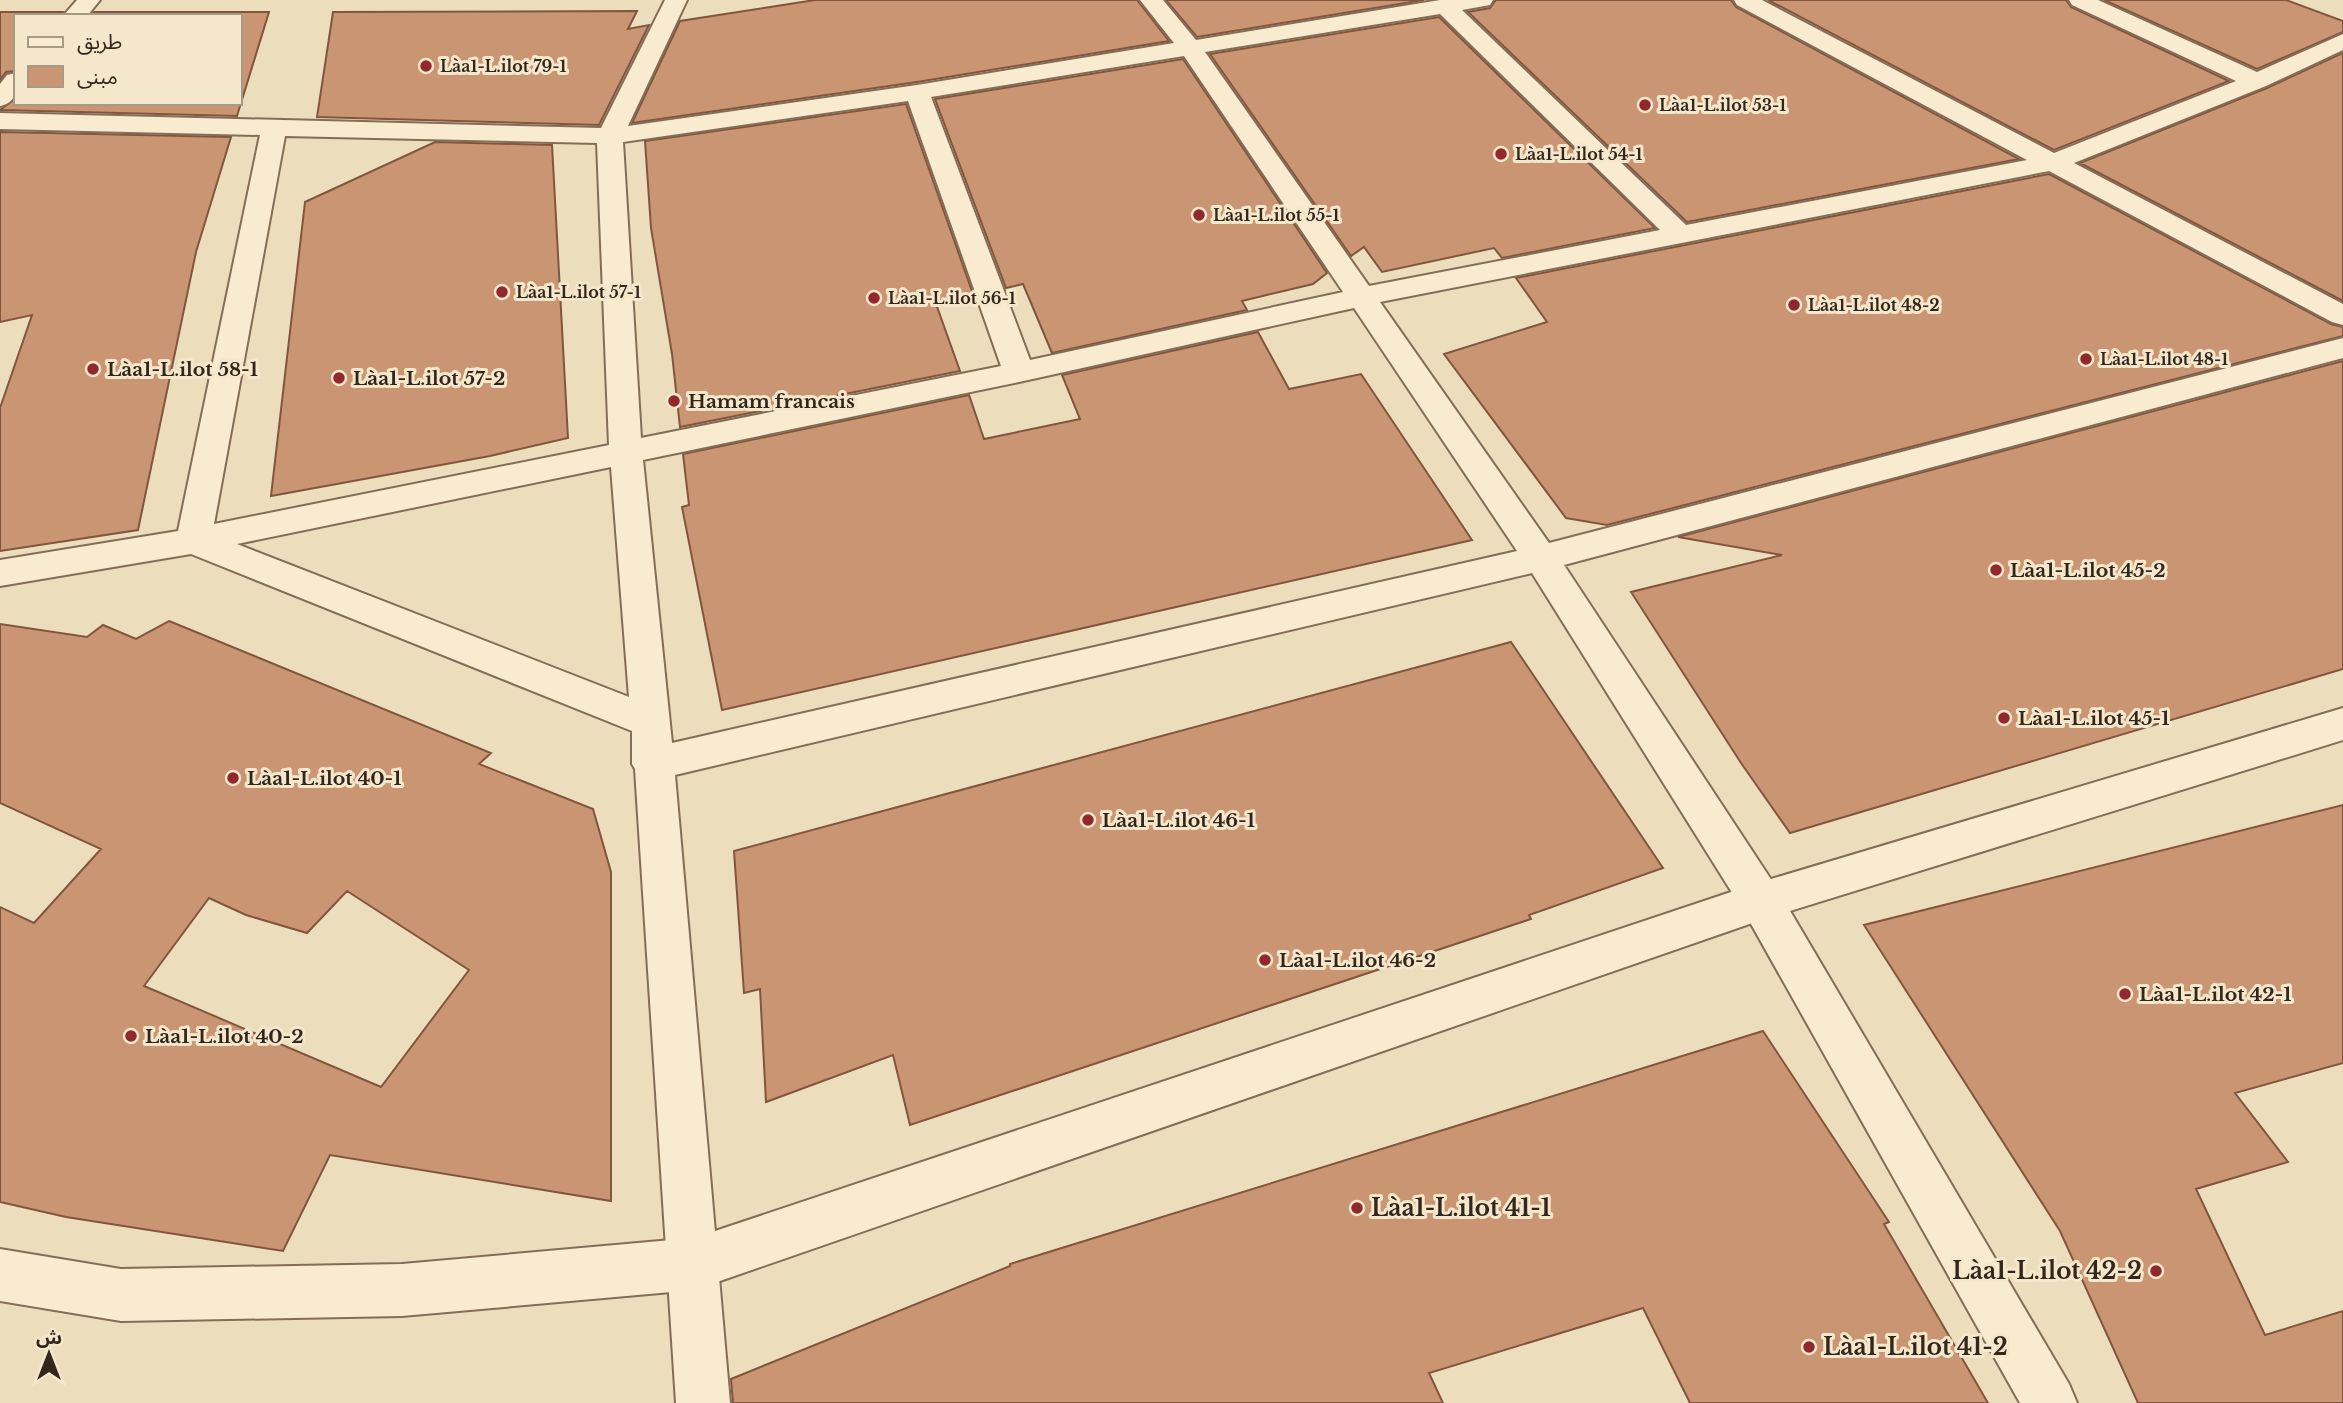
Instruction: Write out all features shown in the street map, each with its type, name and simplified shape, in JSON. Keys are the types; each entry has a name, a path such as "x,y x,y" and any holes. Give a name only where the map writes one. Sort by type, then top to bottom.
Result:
{"street":[{"path":"76,14 89,0"},
{"path":"676,0 610,136 626,453 651,722 652,764 703,1403"},
{"path":"1151,0 1191,49 1541,558 1761,901 2050,1403"},
{"path":"0,121 610,136 917,92 1482,0"},
{"path":"1745,0 2343,316"},
{"path":"2088,1 2256,82"},
{"path":"1445,6 1680,235"},
{"path":"0,573 193,541 1019,372 1361,297 2055,162 2256,82 2343,41"},
{"path":"0,99 14,82"},
{"path":"917,92 1019,372"},
{"path":"193,541 274,129"},
{"path":"652,764 1541,558 2343,348"},
{"path":"193,541 651,722"},
{"path":"0,1275 135,1295 402,1290 694,1264 1761,901 2343,724"}],"building":[{"path":"815,0 1137,0 1169,41 917,82 632,123 680,21"},
{"path":"1166,0 1424,0 1197,37"},
{"name":"Làa1-L.ilot 53-1","path":"1496,0 1731,0 1736,7 2019,159 1687,222 1468,12 1490,8"},
{"path":"1768,0 2066,0 2071,7 2229,81 2054,150"},
{"path":"2104,0 2286,0 2343,21 2343,32 2257,69"},
{"name":"Làa1-L.ilot 79-1","path":"637,11 628,29 649,25 599,125 317,117 333,12"},
{"path":"0,12 63,12 14,14 14,71 6,72 0,80"},
{"path":"269,12 242,100 242,14 92,14"},
{"path":"1439,17 1655,228 1502,258 1494,248 1382,272 1364,247 1351,256 1210,54"},
{"path":"2343,53 2343,301 2080,163 2267,88"},
{"path":"1183,59 1327,273 1313,284 1242,301 1247,310 1052,353 1023,284 1006,288 935,99"},
{"path":"14,100 14,105 240,105 237,116 0,110"},
{"path":"906,104 973,294 935,301 960,371 680,427 672,354 651,228 645,141"},
{"name":"Làa1-L.ilot 58-1","path":"0,132 231,137 196,252 138,530 0,551 0,408 32,315 0,322"},
{"path":"435,142 552,145 568,438 490,456 271,496 305,202"},
{"path":"2049,174 2331,324 2343,327 2343,336 1607,525 1566,518 1444,354 1547,322 1516,278"},
{"path":"1258,332 1289,389 1361,374 1472,540 722,710 682,507 689,505 683,454 969,395 984,439 1080,419 1062,375"},
{"path":"2343,361 2343,669 1790,833 1741,763 1631,592 1782,555 1678,537"},
{"path":"169,621 491,753 479,764 593,809 611,872 611,1201 330,1155 283,1251 66,1217 0,1202 0,907 34,923 101,849 0,803 0,624 87,637 103,625 136,639","holes":["347,891 469,970 381,1087 144,986 209,898 246,915 307,933"]},
{"path":"1511,642 1663,868 1529,915 1531,919 910,1125 893,1055 766,1102 760,989 744,993 734,851"},
{"name":"Làa1-L.ilot 42-1","path":"2343,805 2343,1063 2235,1093 2288,1162 2196,1189 2265,1335 2343,1311 2343,1403 2138,1403 2060,1231 1864,925"},
{"name":"Làa1-L.ilot 41-1","path":"1763,1031 1889,1222 1884,1224 1988,1403 1690,1403 1643,1308 1429,1373 1443,1403 733,1403 731,1379 1010,1264"}],"place":[{"name":"Làa1-L.ilot 79-1","path":"426,66"},
{"name":"Làa1-L.ilot 53-1","path":"1645,105"},
{"name":"Làa1-L.ilot 54-1","path":"1501,154"},
{"name":"Làa1-L.ilot 55-1","path":"1199,215"},
{"name":"Làa1-L.ilot 57-1","path":"502,292"},
{"name":"Làa1-L.ilot 56-1","path":"874,298"},
{"name":"Làa1-L.ilot 48-2","path":"1794,305"},
{"name":"Làa1-L.ilot 48-1","path":"2086,359"},
{"name":"Làa1-L.ilot 58-1","path":"93,369"},
{"name":"Làa1-L.ilot 57-2","path":"339,378"},
{"name":"Hamam francais","path":"674,401"},
{"name":"Làa1-L.ilot 45-2","path":"1996,570"},
{"name":"Làa1-L.ilot 45-1","path":"2004,718"},
{"name":"Làa1-L.ilot 40-1","path":"233,778"},
{"name":"Làa1-L.ilot 46-1","path":"1088,820"},
{"name":"Làa1-L.ilot 46-2","path":"1265,960"},
{"name":"Làa1-L.ilot 42-1","path":"2125,994"},
{"name":"Làa1-L.ilot 40-2","path":"131,1036"},
{"name":"Làa1-L.ilot 41-1","path":"1357,1208"},
{"name":"Làa1-L.ilot 42-2","path":"2156,1271"},
{"name":"Làa1-L.ilot 41-2","path":"1809,1347"}]}
